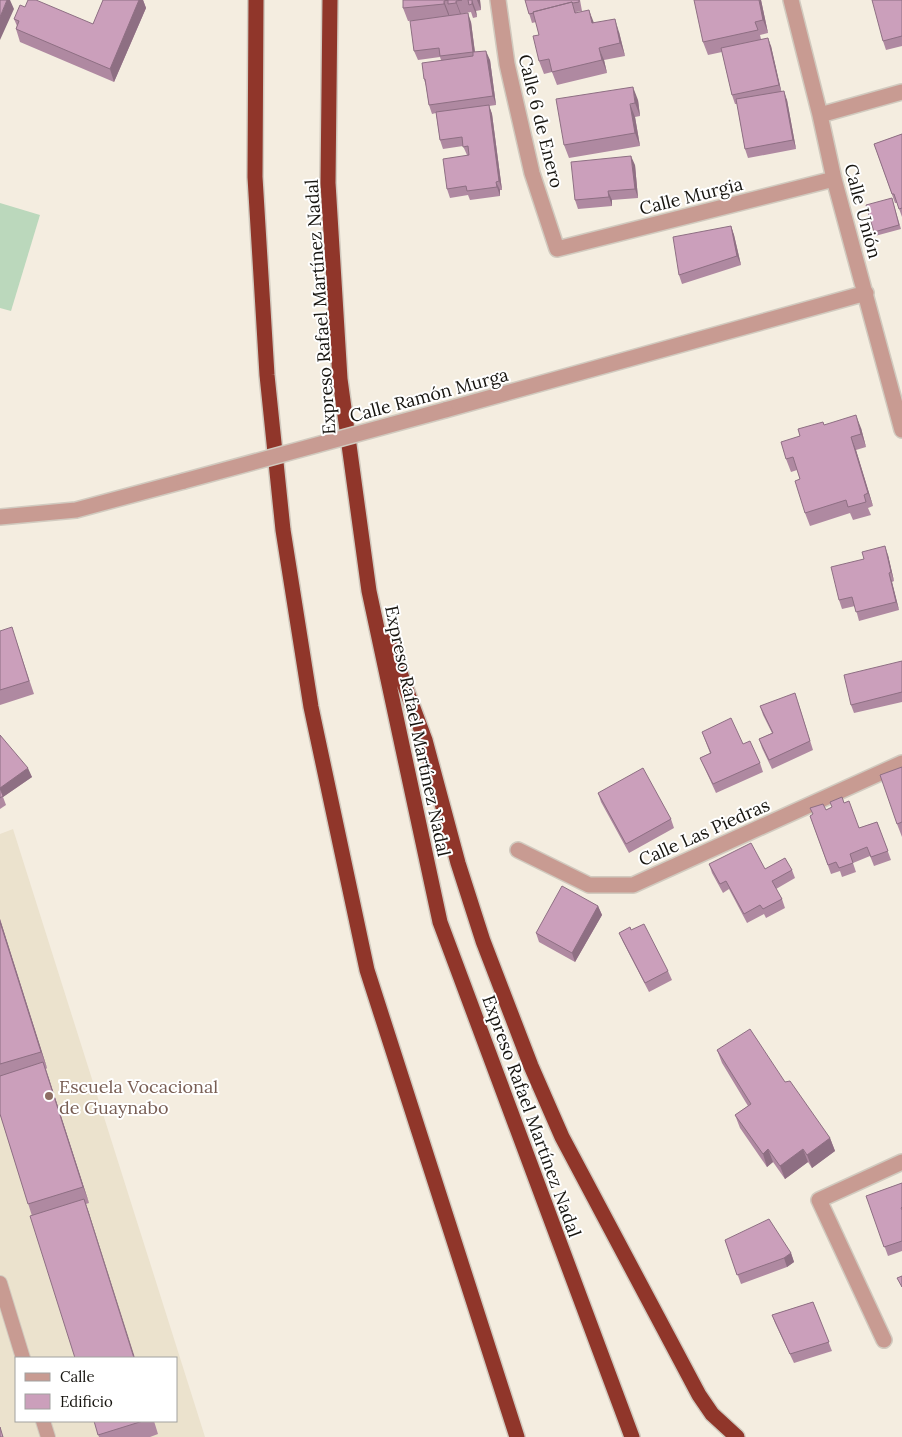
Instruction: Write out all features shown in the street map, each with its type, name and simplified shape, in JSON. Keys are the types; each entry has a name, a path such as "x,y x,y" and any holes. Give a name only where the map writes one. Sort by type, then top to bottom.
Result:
{"highway":[{"path":"256,0 255,177 267,375 283,530 312,707 367,970 517,1437"},
{"name":"Expreso Rafael Martínez Nadal","path":"330,0 328,183 340,379 369,591 440,922 632,1437"},
{"path":"369,591 425,740 458,863 483,941 531,1066 562,1137 699,1395 712,1414 736,1437"}],"street":[{"name":"Calle 6 de Enero","path":"498,0 507,64 532,172 557,249"},
{"name":"Calle Unión","path":"791,0 834,179 902,430"},
{"path":"820,115 902,92"},
{"name":"Calle Murgia","path":"557,249 834,179"},
{"name":"Calle Ramón Murga","path":"0,517 76,510 866,293"},
{"name":"Calle Las Piedras","path":"518,850 589,885 633,885 902,763"},
{"path":"884,1340 819,1200 902,1162"}],"lane":[{"path":"0,1283 23,1357"},
{"path":"43,1422 48,1437"}],"shaded area":[{"name":"Escuela Vocacional de Guaynabo","path":"13,829 205,1437 0,1437 0,834"}],"green space":[{"path":"0,203 40,215 11,311 0,308"}],"building":[{"path":"0,0 7,0 0,17"},
{"path":"28,0 36,0 93,24 103,0 139,0 110,69 16,29 19,21 14,19 20,5 25,7"},
{"path":"403,0 448,0 444,1 444,4 403,8"},
{"path":"448,0 462,0 448,4"},
{"path":"468,0 472,0 472,4 469,5"},
{"path":"525,0 579,0 579,2 572,2 529,14"},
{"path":"694,0 759,0 763,20 755,22 758,30 703,42"},
{"path":"872,0 902,0 902,36 883,41"},
{"path":"572,2 575,13 589,10 592,23 615,19 620,43 599,48 602,60 552,72 549,59 539,61 533,36 539,35 533,12"},
{"path":"468,13 473,52 440,56 439,48 414,51 410,21"},
{"path":"768,38 779,85 732,95 721,48"},
{"path":"486,51 493,96 429,105 422,63 473,56 473,52"},
{"path":"633,87 635,103 630,104 635,133 564,145 556,99"},
{"path":"784,91 793,140 745,149 736,99"},
{"path":"489,105 499,181 496,182 497,187 467,191 466,186 447,189 443,159 469,155 468,146 463,147 462,137 440,140 436,112"},
{"path":"902,134 902,208 899,209 874,144"},
{"path":"631,156 635,189 608,191 609,197 575,200 571,162"},
{"path":"892,198 899,225 874,232 866,205"},
{"path":"731,226 737,256 679,275 673,237"},
{"path":"856,415 861,434 851,437 868,493 864,495 866,502 848,507 846,500 805,513 795,481 800,479 793,457 786,459 781,442 800,436 798,429 823,422 824,425"},
{"path":"885,546 896,602 856,612 852,597 839,600 831,567 864,559 862,552"},
{"path":"12,627 29,681 0,690 0,631"},
{"path":"902,661 902,692 851,705 844,675"},
{"path":"795,693 810,741 769,760 759,739 773,733 760,706"},
{"path":"731,718 743,744 750,741 760,763 713,784 700,758 711,753 702,732"},
{"path":"0,735 28,768 0,788"},
{"path":"902,767 902,822 897,824 880,775"},
{"path":"643,768 671,819 626,844 598,793"},
{"path":"842,797 844,803 849,801 859,828 877,822 888,851 871,857 867,847 850,854 853,863 839,868 836,862 828,865 810,816 813,814 810,808 823,804 826,810 832,807 830,802"},
{"path":"751,843 765,869 785,858 792,870 772,881 782,899 763,909 760,905 744,914 726,881 720,884 709,864"},
{"path":"562,886 598,906 572,953 536,933"},
{"path":"0,922 41,1052 0,1064"},
{"path":"644,924 668,971 645,983 619,933 630,927 631,930"},
{"path":"750,1029 785,1082 790,1081 830,1138 807,1155 803,1149 780,1166 768,1149 763,1154 735,1115 751,1104 717,1050"},
{"path":"43,1062 83,1187 28,1204 0,1114 0,1076"},
{"path":"902,1183 902,1241 884,1247 866,1196"},
{"path":"84,1199 134,1357 75,1357 30,1216"},
{"path":"769,1219 791,1253 784,1258 737,1275 725,1240"},
{"path":"902,1276 902,1287 897,1278"},
{"path":"813,1302 829,1342 790,1354 772,1315"},
{"path":"94,1422 140,1422 98,1435"}],"place":[{"name":"Escuela Vocacional de Guaynabo","path":"49,1096"}]}
